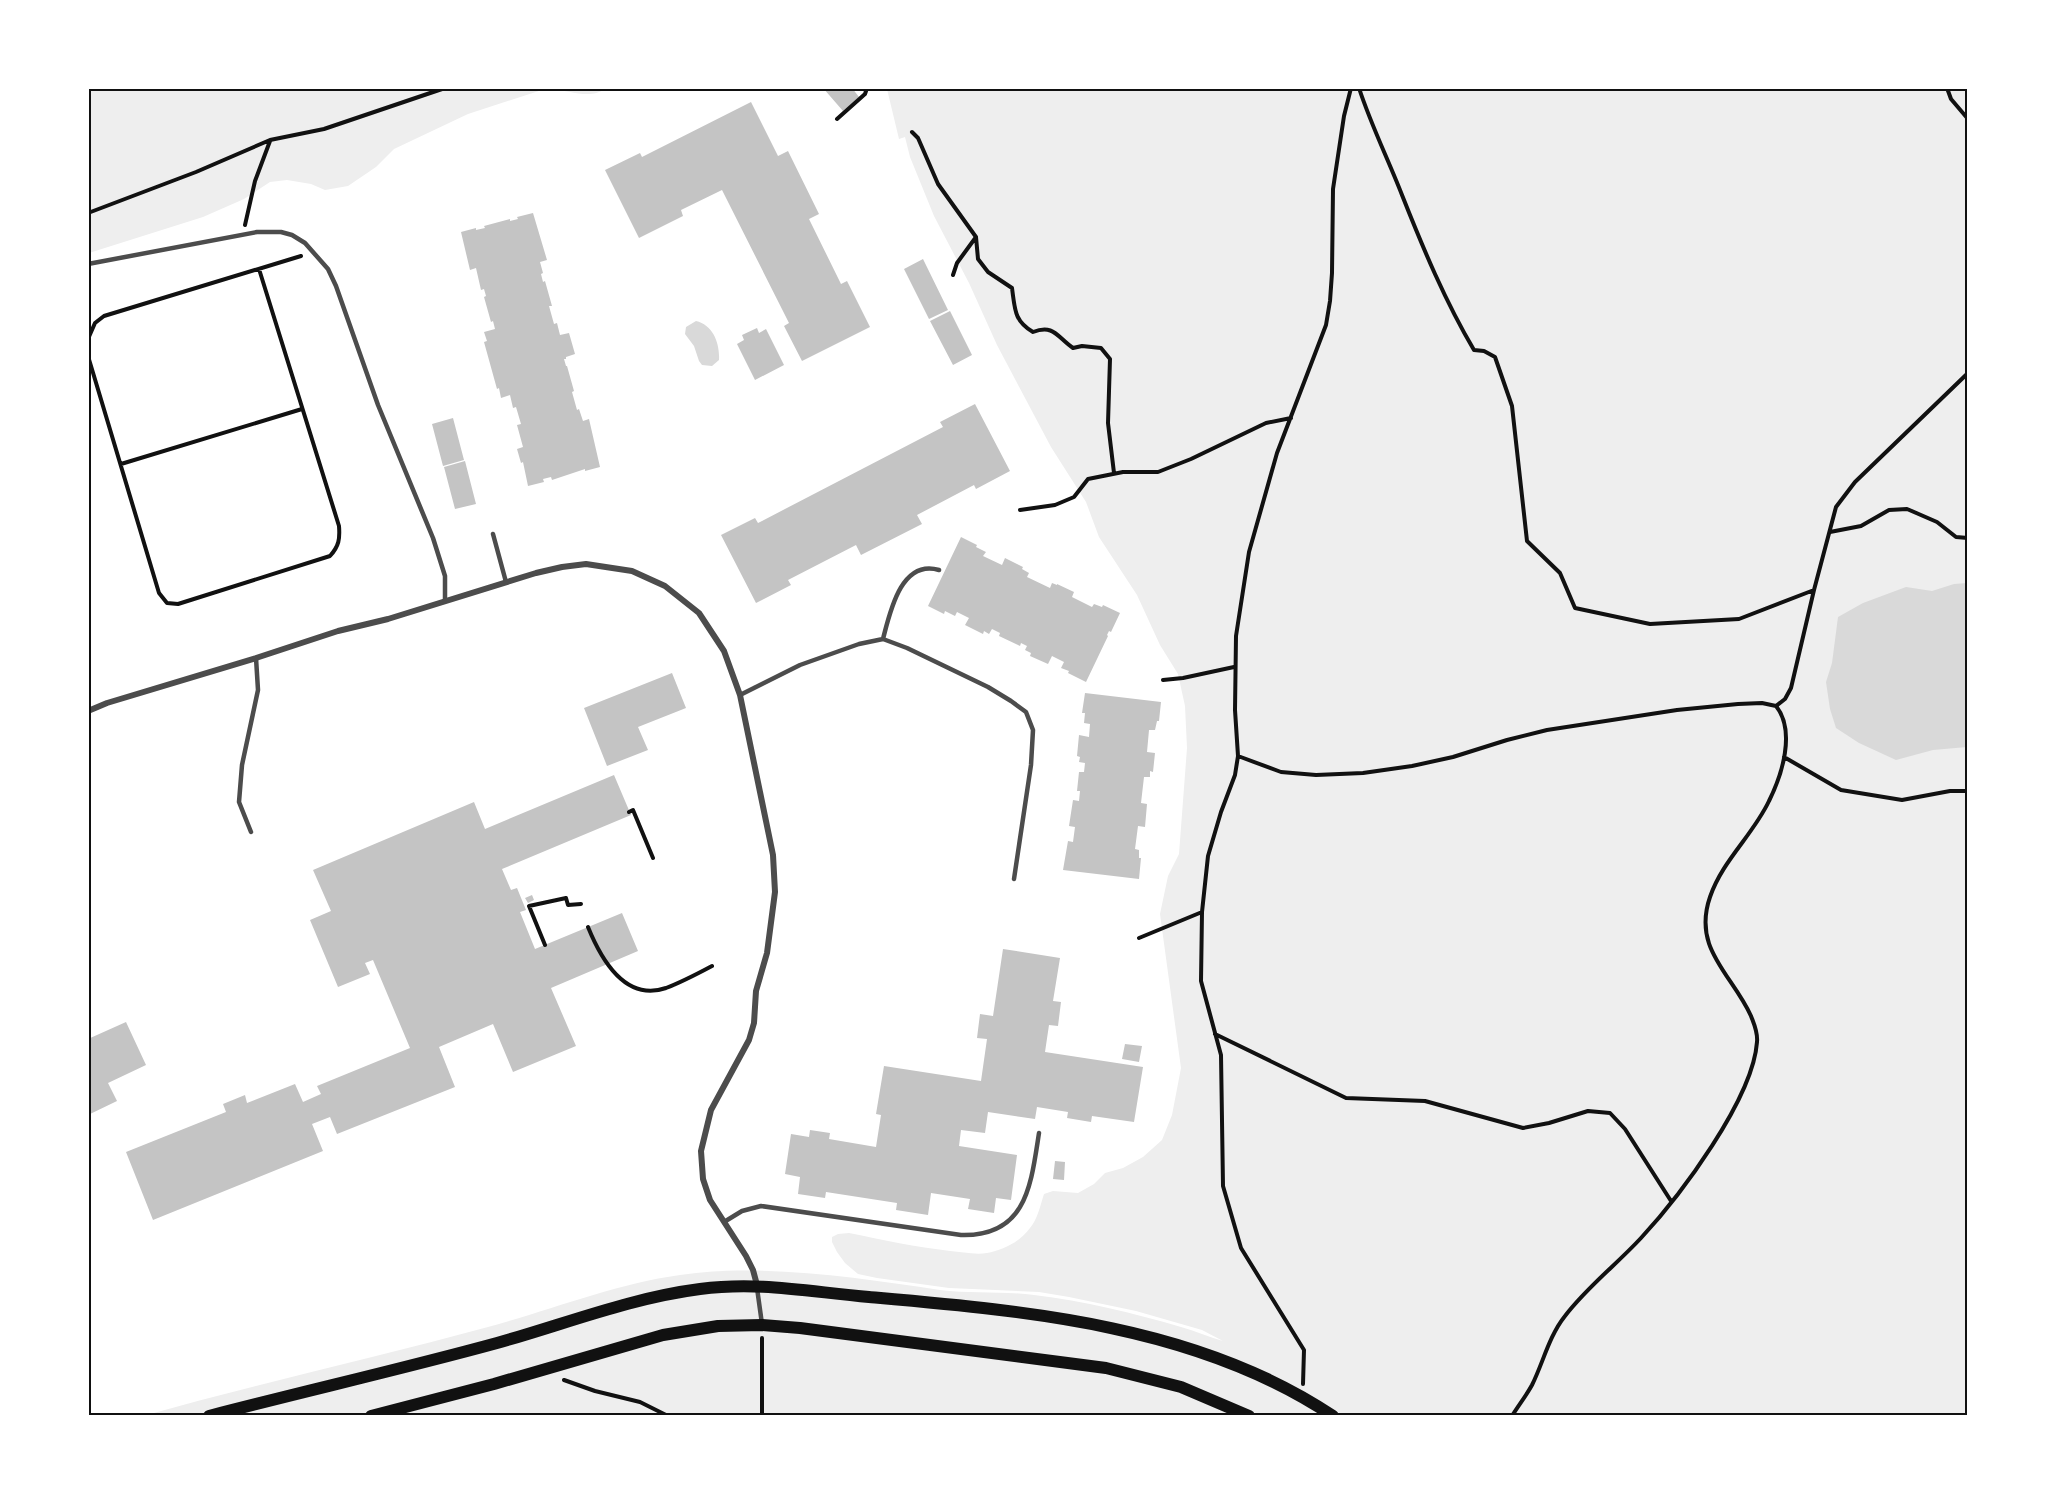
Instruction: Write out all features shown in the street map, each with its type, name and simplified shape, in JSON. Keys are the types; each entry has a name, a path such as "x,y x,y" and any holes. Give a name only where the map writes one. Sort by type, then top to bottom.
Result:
{"main road":[{"path":"209,1416 478,1348 652,1297 699,1289 757,1285 979,1307 1076,1321 1178,1344 1268,1379 1298,1394 1333,1416"},
{"path":"371,1416 544,1370 663,1335 718,1326 762,1325 812,1329 1106,1368 1181,1387 1249,1416"}],"street":[{"path":"88,711 107,703 338,631 388,620 506,582 562,567 586,564 632,571 665,586 699,613 724,651 740,695 773,855 775,892 767,953 756,991 754,1023 749,1040 711,1110 702,1141 703,1179 710,1200 746,1256 757,1285"}],"lane":[{"path":"88,264 269,231 292,234 314,252 332,277 378,405 433,538 445,576 445,601"},
{"path":"494,534 506,582"},
{"path":"883,639 890,614 907,580 922,568 939,570"},
{"path":"740,695 800,665 859,644 883,639 988,687 1026,712 1033,730 1031,765 1014,879"},
{"path":"251,832 239,802 242,765 258,690 256,658"},
{"path":"724,1222 742,1211 761,1206 961,1235 985,1233 997,1229 1008,1221 1023,1204 1029,1190 1039,1133"},
{"path":"757,1285 762,1325"}],"path":[{"path":"88,213 196,172 270,140 324,129 445,88"},
{"path":"837,119 865,94 867,88"},
{"path":"1303,1384 1304,1350 1241,1248 1223,1186 1221,1055 1201,981 1202,912 1208,856 1235,775 1238,756 1234,667 1236,636 1249,552 1265,490 1327,317 1333,242 1333,189 1344,116 1351,88"},
{"path":"1359,88 1417,235 1454,316 1474,350 1484,351 1495,357 1512,406 1527,542 1560,573 1575,608 1650,624 1739,619 1814,590"},
{"path":"1947,88 1951,99 1968,119"},
{"path":"912,132 918,138 938,183 976,237 978,259 988,272 1012,288 1015,310 1021,325 1033,332 1043,328 1054,332 1073,348 1082,346 1101,348 1110,359 1108,423 1114,473"},
{"path":"247,215 270,140"},
{"path":"953,275 957,263 976,237"},
{"path":"88,339 95,323 104,316 314,252"},
{"path":"88,356 159,593 167,603 178,604 330,556 340,538 339,526 259,269"},
{"path":"1776,706 1785,699 1791,688 1836,507 1855,482 1968,373"},
{"path":"121,464 302,409"},
{"path":"1020,510 1055,505 1074,497 1088,479 1114,473 1158,472 1266,423 1291,418"},
{"path":"1830,532 1861,526 1889,510 1907,509 1937,522 1956,537 1968,538"},
{"path":"1163,680 1234,667"},
{"path":"1238,756 1281,772 1316,775 1363,773 1454,757 1547,730 1677,710 1762,703 1776,706 1783,714 1786,738 1784,757 1769,802 1722,871 1706,909 1705,924 1713,955 1741,997 1755,1026 1758,1040 1753,1066 1725,1125 1671,1201 1641,1238 1563,1318 1530,1388 1512,1416"},
{"path":"1784,757 1841,790 1902,800 1950,791 1968,791"},
{"path":"630,812 633,810 653,858"},
{"path":"545,945 527,907 566,898 568,905 581,904"},
{"path":"1140,938 1202,912"},
{"path":"588,927 607,964 625,984 648,991 664,988 712,966"},
{"path":"1215,1034 1346,1098 1425,1101 1523,1128 1588,1111 1610,1113 1625,1129 1671,1201"},
{"path":"762,1325 762,1416"},
{"path":"544,1370 595,1391 640,1402 668,1416"}],"shaded area":[{"path":"604,88 593,94 551,89"},
{"path":"88,89 545,89 468,114 394,149 376,167 348,186 325,190 311,184 287,180 270,182 244,199 203,217 89,253"},
{"path":"887,89 1967,89 1967,1415 143,1416 488,1327 631,1285 680,1275 711,1272 777,1271 952,1291 1022,1294 1053,1298 1145,1317 1223,1341 1202,1330 1136,1311 1069,1297 1039,1292 949,1288 858,1274 845,1263 832,1242 832,1237 849,1233 978,1254 993,1252 1011,1245 1033,1224 1044,1194 1053,1191 1078,1193 1094,1184 1105,1173 1123,1168 1143,1157 1162,1140 1172,1115 1181,1068 1160,914 1168,876 1179,854 1187,748 1185,706 1178,674 1160,645 1137,595 1099,537 1086,502 1051,447 997,345 969,283 934,216 910,157 905,137 899,139"},
{"path":"696,321 707,326 717,341 719,360 712,366 702,365 694,346 685,334 686,327"},
{"path":"1967,583 1967,747 1933,750 1896,760 1859,743 1836,728 1830,709 1826,682 1832,663 1838,617 1863,603 1906,587 1932,591 1954,584"}],"building":[{"path":"823,88 852,88 859,97 843,111"},
{"path":"751,102 778,156 788,151 819,214 809,219 841,284 847,281 870,327 802,361 784,326 789,323 722,190 681,210 683,216 639,238 605,170 640,153 642,157"},
{"path":"533,213 547,260 540,262 543,282 545,281 552,306 549,306 560,335 569,333 575,354 564,359 577,410 579,409 583,421 589,419 600,467 585,471 585,469 552,480 551,477 543,479 544,482 528,486 523,462 521,463 517,449 523,447 517,425 521,424 516,407 513,408 510,395 501,398 499,388 497,389 484,342 487,341 484,332 495,329 476,268 470,270 461,232 485,228 484,226 518,219 517,217"},
{"path":"923,259 948,310 929,319 904,269"},
{"path":"950,311 972,355 953,365 930,321"},
{"path":"757,328 759,333 766,329 784,365 755,380 737,344 744,340 742,335"},
{"path":"975,404 1010,471 976,489 974,485 917,515 922,524 861,555 856,545 788,580 791,585 756,603 721,535 755,518 758,523 943,427 940,422"},
{"path":"453,418 464,460 443,466 432,424"},
{"path":"465,461 476,504 455,509 444,467"},
{"path":"961,537 986,552 983,556 1002,565 1005,558 1023,567 1022,569 1029,573 1027,577 1050,588 1052,583 1057,584 1074,592 1072,597 1092,607 1094,604 1102,607 1103,605 1120,613 1111,632 1109,631 1107,635 1086,682 1061,668 1064,662 1052,656 1048,664 1030,656 1031,653 1025,650 1027,646 1021,643 1020,646 999,636 1000,633 992,629 989,634 984,631 983,634 965,625 969,618 957,612 955,616 945,611 944,614 928,606"},
{"path":"672,673 686,708 638,727 648,750 607,766 584,708"},
{"path":"1085,693 1161,702 1159,721 1157,721 1155,730 1149,730 1147,752 1155,753 1153,772 1150,771 1150,777 1144,777 1141,803 1147,804 1145,827 1138,826 1135,849 1139,850 1139,858 1141,858 1139,879 1063,870 1068,841 1073,842 1075,827 1069,826 1073,800 1079,801 1080,791 1077,791 1079,772 1084,772 1085,763 1079,762 1080,757 1077,756 1079,735 1089,737 1090,724 1084,723 1085,713 1082,713"},
{"path":"614,775 631,815 502,869 511,890 517,888 526,910 520,912 535,949 622,913 638,951 551,988 576,1046 513,1072 493,1024 439,1047 455,1087 337,1134 330,1117 312,1124 323,1151 153,1220 126,1152 226,1112 223,1104 245,1095 247,1103 295,1084 303,1102 321,1094 317,1086 410,1048 373,960 365,963 370,974 338,987 310,920 331,911 313,870 474,802 485,829"},
{"path":"532,895 534,900 528,903 525,898"},
{"path":"1003,949 1060,958 1053,1001 1061,1002 1058,1026 1049,1025 1045,1052 1143,1067 1134,1122 1092,1116 1091,1122 1067,1118 1068,1112 1037,1107 1035,1119 988,1112 985,1133 961,1130 959,1146 1017,1155 1011,1200 996,1198 994,1213 968,1209 970,1199 931,1193 928,1215 896,1210 897,1203 826,1192 825,1198 798,1194 800,1177 785,1174 791,1134 809,1137 810,1130 830,1133 829,1139 876,1147 881,1115 876,1114 884,1066 981,1081 987,1039 977,1038 980,1014 993,1016"},
{"path":"126,1022 146,1065 108,1083 117,1101 88,1115 88,1039"},
{"path":"1125,1044 1142,1046 1139,1062 1122,1059"},
{"path":"1055,1161 1065,1162 1064,1180 1053,1179"}]}
